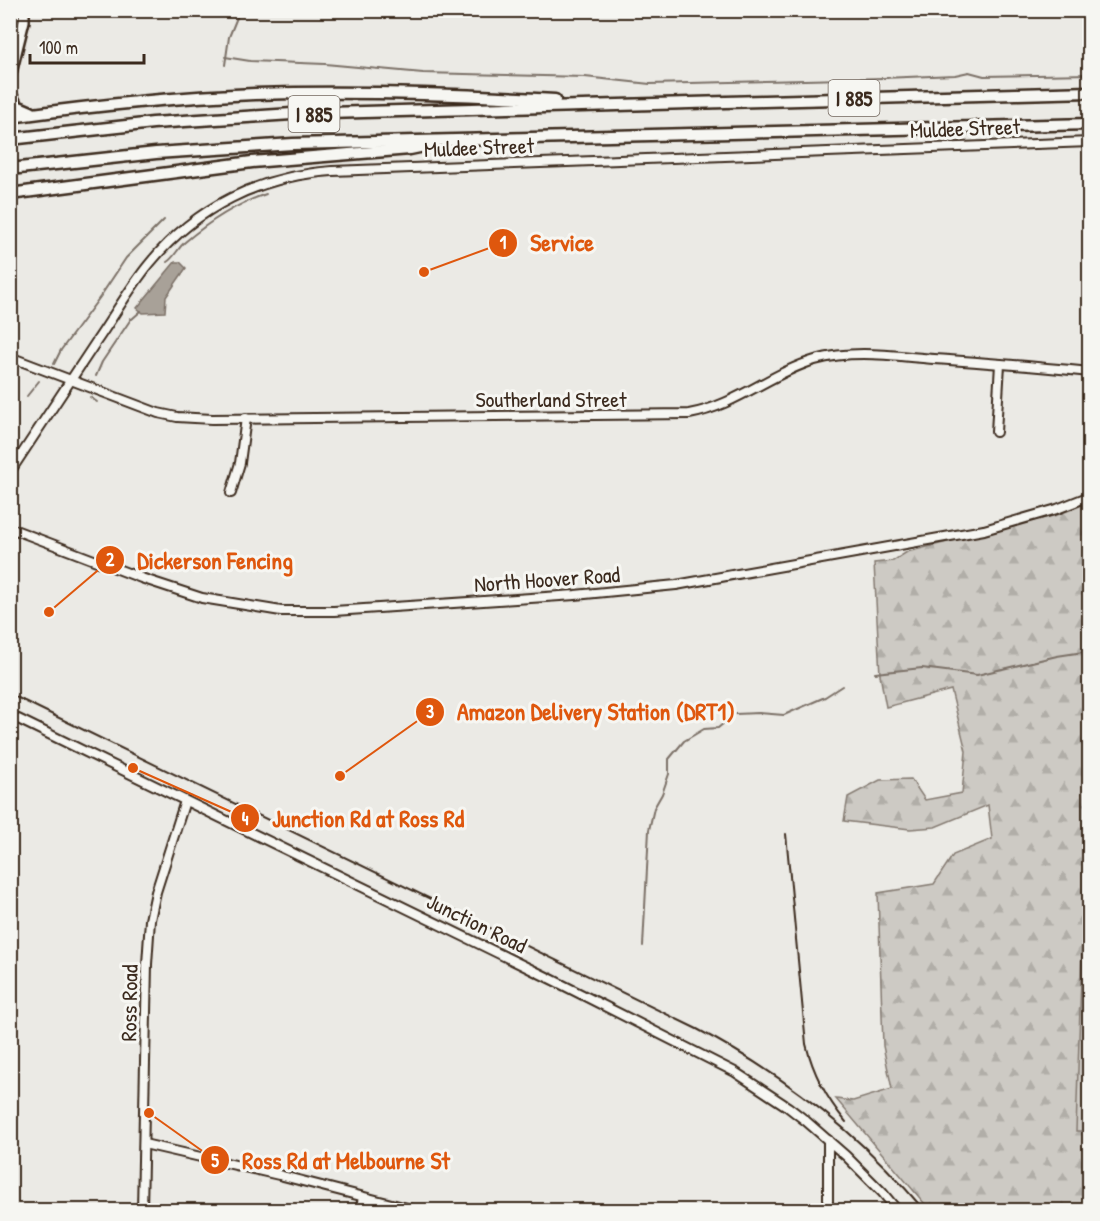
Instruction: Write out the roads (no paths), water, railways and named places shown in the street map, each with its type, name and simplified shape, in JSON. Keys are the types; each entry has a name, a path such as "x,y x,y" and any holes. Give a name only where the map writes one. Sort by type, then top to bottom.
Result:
{"highway":[{"name":"I 885","path":"10,139 142,124 222,118 618,104 1089,92"},
{"path":"10,93 17,106 34,113"},
{"path":"10,117 199,97 279,94 497,97 618,104"},
{"name":"I 885","path":"10,169 66,161 224,148 1089,124"},
{"path":"10,194 252,162 410,149 459,140"}],"main road":[{"path":"10,16 14,10"},
{"path":"10,77 24,21 24,10"}],"street":[{"name":"Muldee Street","path":"10,472 140,275 170,241 217,204 243,191 281,178 332,171 1089,142"},
{"name":"Southerland Street","path":"10,357 168,415 195,418 681,415 720,406 790,370 815,360 835,356 886,355 1089,372"},
{"path":"996,432 1000,364"},
{"path":"231,494 240,463 246,418"},
{"name":"North Hoover Road","path":"10,528 141,578 202,598 272,610 330,612 584,594 676,585 984,530 1057,509 1089,496"},
{"name":"Junction Road","path":"10,715 680,1043 757,1086 788,1107 828,1140 882,1192 897,1210"},
{"name":"Ross Road","path":"142,1210 150,920 162,871 184,801"},
{"path":"828,1140 828,1210"},
{"path":"144,1144 416,1210"},
{"path":"360,1210 363,1198"}],"waterway":[{"path":"225,65 229,37 240,10"},
{"path":"225,57 250,61 325,64 423,73 585,77 650,84 883,78 955,75 969,72 984,76 1090,74"},
{"path":"167,262 185,242 214,220 266,194"},
{"path":"54,364 61,350 126,258 164,220"},
{"path":"132,319 141,311"},
{"path":"96,376 102,362 130,318"},
{"path":"27,396 39,381"},
{"path":"90,397 97,402"},
{"path":"875,673 922,668 977,675 1057,656 1090,651"},
{"path":"643,946 649,830 654,808 669,774 669,759 684,741 704,729 718,728 735,714 784,715 825,697 842,686"}],"railway":[{"path":"10,694 697,1029 729,1047 791,1086 820,1108 874,1156 924,1210"},
{"path":"786,834 806,1044 821,1085 846,1122"}],"place":[{"name":"Service","path":"424,272"},
{"name":"Dickerson Fencing","path":"49,612"},
{"name":"Junction Rd at Ross Rd","path":"133,768"},
{"name":"Amazon Delivery Station (DRT1)","path":"340,776"},
{"name":"Ross Rd at Melbourne St","path":"149,1113"}]}
